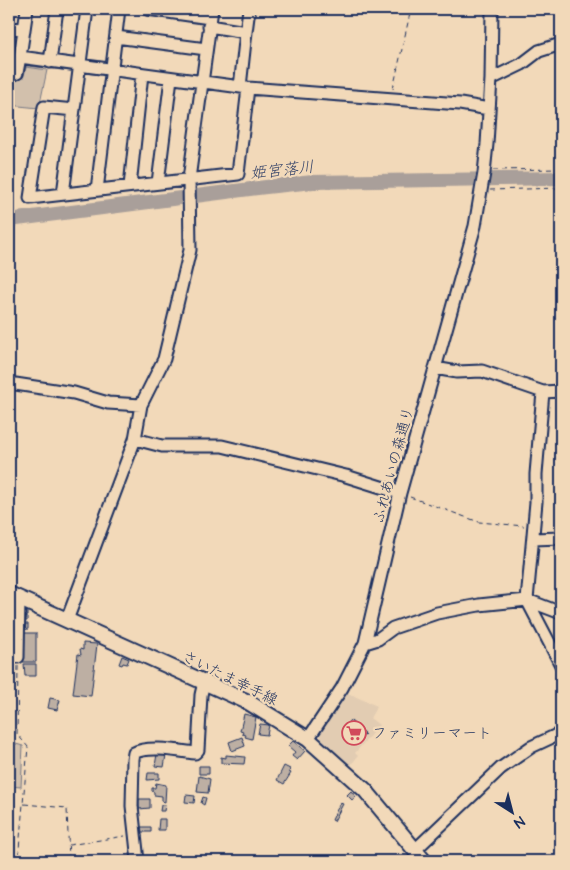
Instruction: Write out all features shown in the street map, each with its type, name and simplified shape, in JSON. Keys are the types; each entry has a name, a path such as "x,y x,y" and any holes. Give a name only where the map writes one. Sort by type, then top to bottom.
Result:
{"main road":[{"name":"さいたま幸手線","path":"14,596 248,702 308,739 365,790 420,856"}],"street":[{"path":"9,76 17,72 27,9"},
{"path":"50,62 57,9"},
{"path":"63,194 87,9"},
{"path":"97,190 120,9"},
{"path":"147,9 210,18 246,32"},
{"path":"74,110 44,107 30,198 158,183 189,182 238,174 249,9"},
{"path":"485,171 491,79 492,9"},
{"path":"67,620 135,439 141,406 164,359 190,250 189,182 210,18"},
{"path":"9,28 24,29"},
{"path":"116,37 206,49"},
{"path":"491,79 522,64 539,51 561,44"},
{"path":"20,57 244,87 460,104 489,109"},
{"path":"130,186 142,74"},
{"path":"158,183 171,78"},
{"name":"ふれあいの森通り","path":"308,739 342,688 365,643 400,494 475,226 485,171"},
{"path":"435,368 457,372 482,372 543,392 561,391"},
{"path":"9,383 74,393 108,403 141,406"},
{"path":"543,392 536,474 534,533 527,600 561,665"},
{"path":"135,439 162,446 222,446 346,476 400,494"},
{"path":"534,533 561,538"},
{"path":"13,656 14,596"},
{"path":"365,643 378,638 393,628 437,613 479,605 527,600 561,613"},
{"path":"138,861 132,806 134,753 139,750 168,750 195,753 198,750 200,695 204,682"},
{"path":"420,856 501,768 531,747 561,733"}],"path":[{"path":"391,99 411,9"},
{"path":"485,171 561,169"},
{"path":"482,189 561,188"},
{"path":"400,494 479,522 534,533"},
{"path":"13,656 18,734 28,747 18,861"},
{"path":"23,804 67,808 69,861"},
{"path":"68,845 135,835"}],"shaded area":[{"path":"26,67 47,70 39,108 9,105 9,82 23,76"},
{"path":"345,692 377,706 370,718 379,725 355,753 358,756 350,766 321,740 321,730"},
{"path":"9,742 23,746 21,787 9,786"}],"building":[{"path":"22,611 27,611 27,616 24,616 24,618 27,618 27,621 24,621 24,624 28,624 28,629 23,630"},
{"path":"9,613 16,613 16,630 9,630"},
{"path":"24,633 36,633 36,662 23,662"},
{"path":"83,643 97,644 91,696 73,694 78,654 81,655 80,649 83,650"},
{"path":"122,656 129,659 127,664 119,664"},
{"path":"9,661 13,662 11,679 9,678"},
{"path":"24,664 36,664 36,676 25,676"},
{"path":"50,698 60,700 57,710 48,708"},
{"path":"244,714 256,717 252,739 245,737 246,735 240,731"},
{"path":"350,720 365,734 357,743 342,730"},
{"path":"260,724 269,725 267,735 258,734"},
{"path":"242,737 245,746 232,751 229,742"},
{"path":"293,741 305,751 297,760 292,756 295,752 288,746"},
{"path":"157,754 166,755 164,767 155,766"},
{"path":"226,755 245,757 244,764 221,763 221,757 226,758"},
{"path":"199,766 209,766 209,774 199,774"},
{"path":"284,766 290,769 289,772 291,773 284,784 277,780"},
{"path":"148,773 159,773 159,779 147,780"},
{"path":"199,776 210,779 208,793 197,792"},
{"path":"156,783 166,785 165,802 162,801 162,796 154,795 152,791"},
{"path":"351,791 356,797 352,800 347,795"},
{"path":"186,795 195,796 194,803 185,802"},
{"path":"203,797 206,798 204,805 201,803"},
{"path":"139,799 150,799 150,808 139,809"},
{"path":"340,803 343,804 334,821 332,820"},
{"path":"161,805 165,805 164,811 160,811"},
{"path":"159,819 165,819 165,830 158,830"},
{"path":"141,827 151,827 151,832 141,832"}],"waterway":[{"path":"18,78 23,76 26,65 77,71"},
{"path":"82,72 107,75"},
{"path":"114,76 139,79"},
{"name":"姫宮落川","path":"9,220 313,182 561,178"}],"place":[{"name":"ファミリーマート","path":"354,733"}]}
